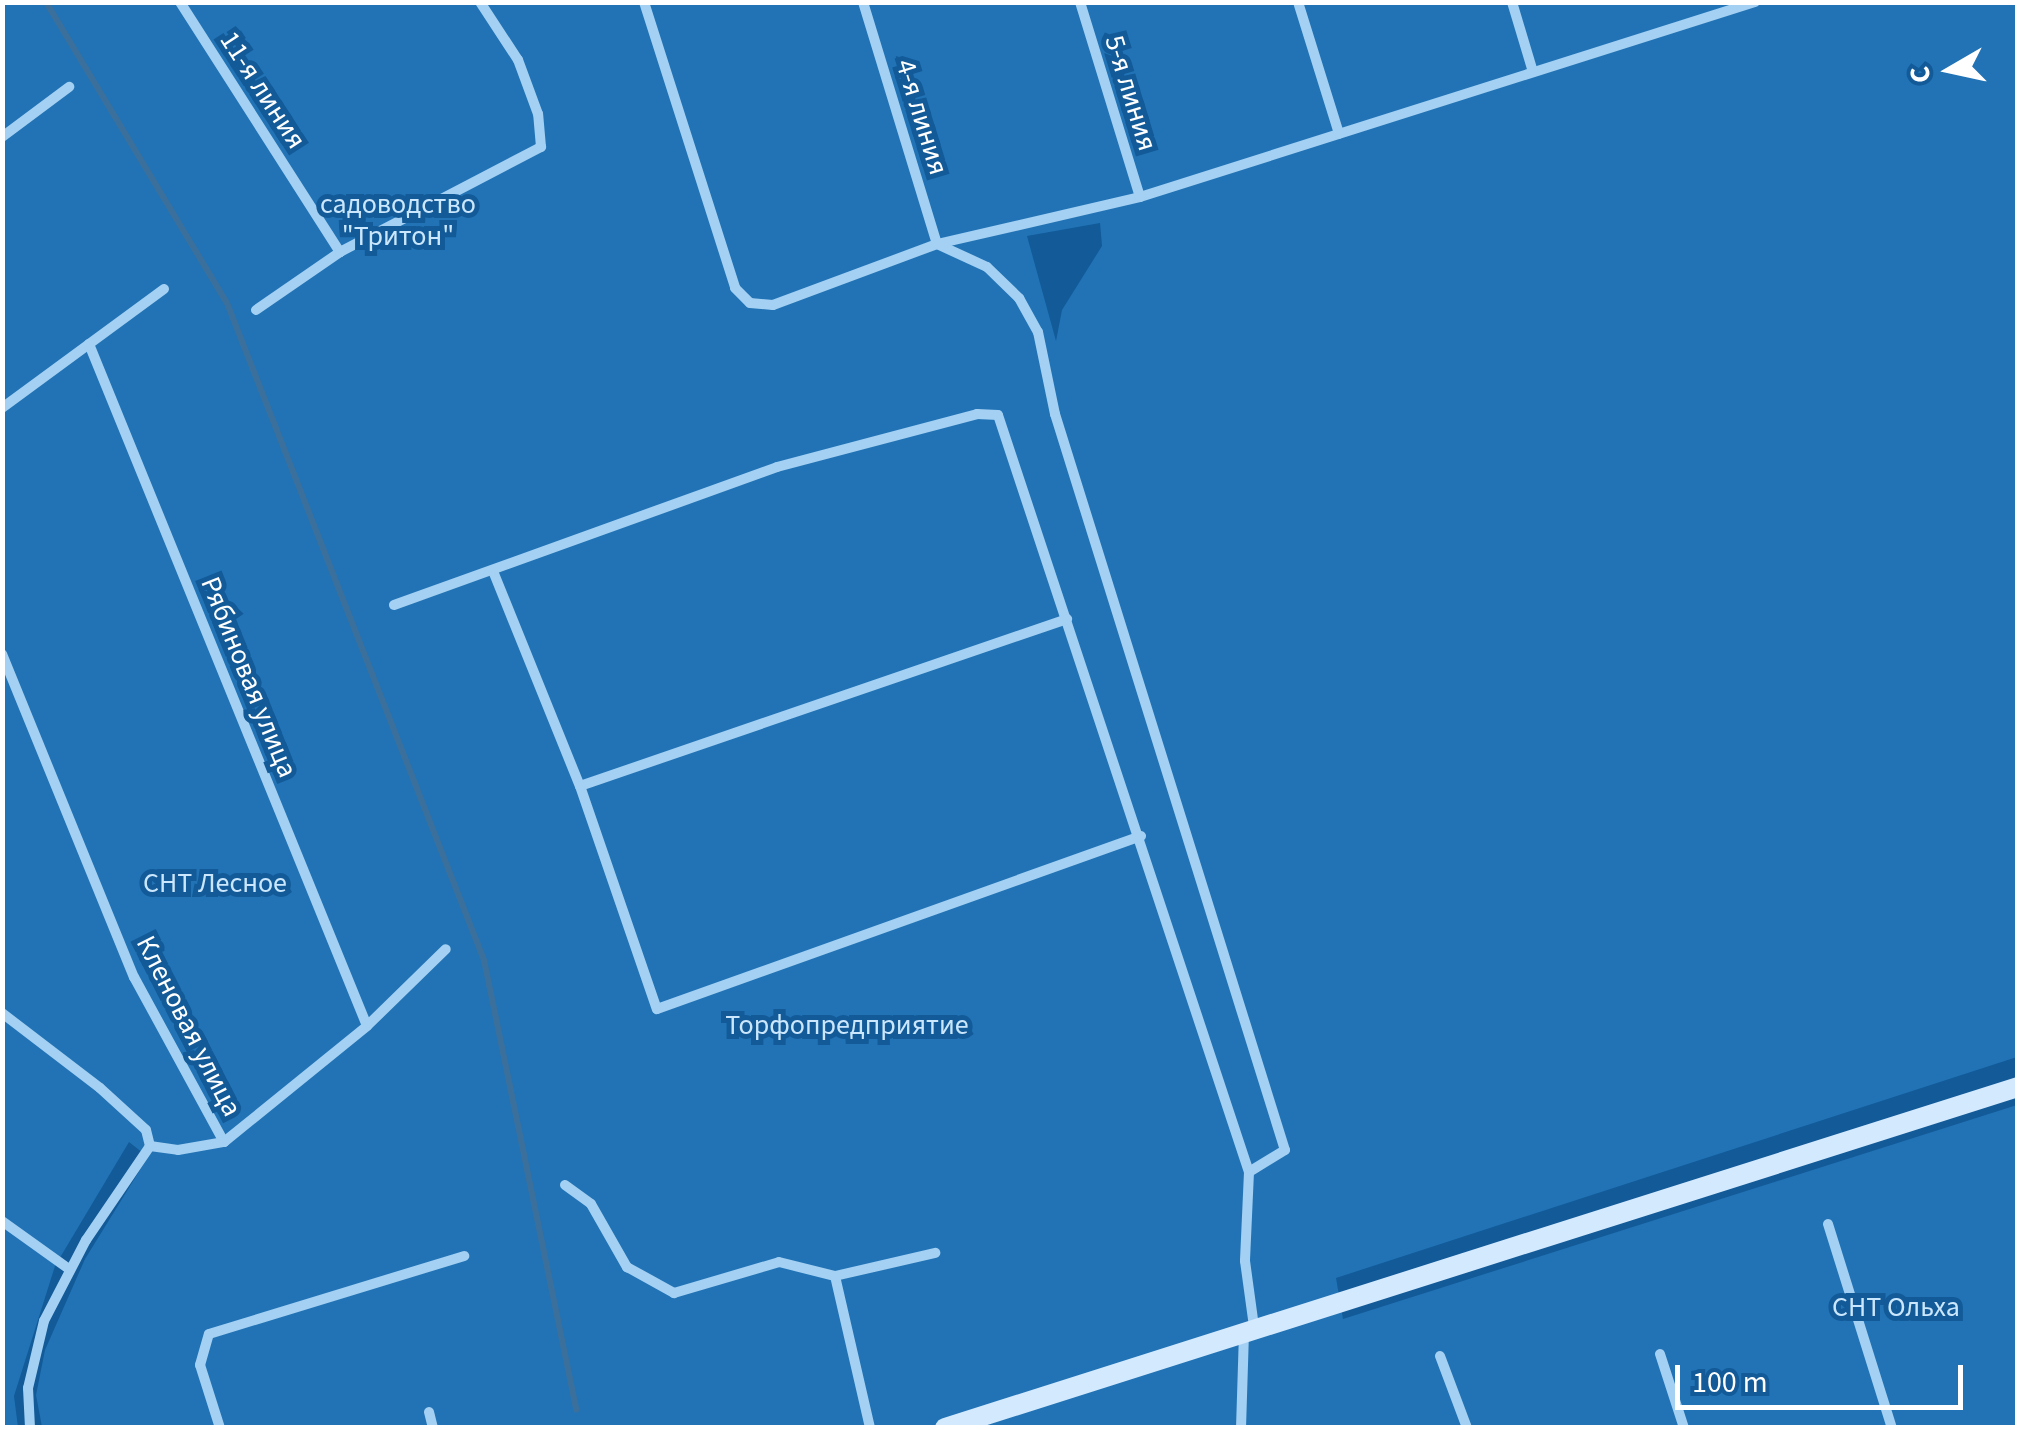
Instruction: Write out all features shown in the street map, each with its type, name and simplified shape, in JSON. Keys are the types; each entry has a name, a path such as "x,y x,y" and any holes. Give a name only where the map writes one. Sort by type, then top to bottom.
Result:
{"main road":[{"path":"945,1428 1249,1328 2018,1087"}],"street":[{"name":"11-я линия","path":"180,2 340,252"},
{"path":"256,310 340,252 541,148 538,114 518,60 480,2"},
{"path":"644,2 741,296 774,305 938,244 1140,198 1755,2"},
{"name":"4-я линия","path":"863,2 938,244"},
{"name":"5-я линия","path":"1080,2 1140,198"},
{"path":"1298,2 1339,134"},
{"path":"1512,2 1533,72"},
{"path":"2,137 70,87"},
{"path":"938,244 987,267 1019,298 1038,332 1055,414 1285,1150 1249,1172"},
{"path":"2,408 164,289"},
{"name":"Рябиновая улица","path":"90,344 367,1026"},
{"path":"394,605 777,467 977,414 998,415 1141,836 1249,1172 1245,1261 1249,1328 1241,1428"},
{"path":"494,571 580,786 656,1009 1141,836"},
{"path":"580,786 1067,618"},
{"name":"Кленовая улица","path":"2,654 134,977 224,1142"},
{"path":"150,1146 178,1150 224,1142 367,1026 446,949"},
{"path":"2,1013 135,1120 150,1146"},
{"path":"30,1428 28,1388 44,1321 69,1269 150,1146"},
{"path":"565,1185 591,1204 627,1266 655,1286 674,1293 779,1262 834,1276 935,1253"},
{"path":"2,1221 69,1269"},
{"path":"1828,1224 1892,1428"},
{"path":"220,1428 200,1366 209,1334 464,1256"},
{"path":"834,1276 870,1428"},
{"path":"1660,1354 1684,1428"},
{"path":"1440,1356 1467,1428"},
{"path":"429,1412 433,1428"}],"green space":[{"path":"3,3 2017,3 2017,1057 1336,1278 1343,1319 2017,1105 2017,1427 42,1427 36,1395 45,1350 85,1259 148,1157 129,1142 55,1266 14,1396 18,1427 3,1428","holes":["1100,223 1102,246 1062,310 1056,341 1027,236"]}],"waterway":[{"path":"46,2 227,303 484,960 576,1410"}],"park label":[{"name":"садоводство \"Тритон\"","path":"398,220"},
{"name":"СНТ Лесное","path":"215,883"},
{"name":"Торфопредприятие","path":"847,1025"},
{"name":"СНТ Ольха","path":"1896,1307"}]}
